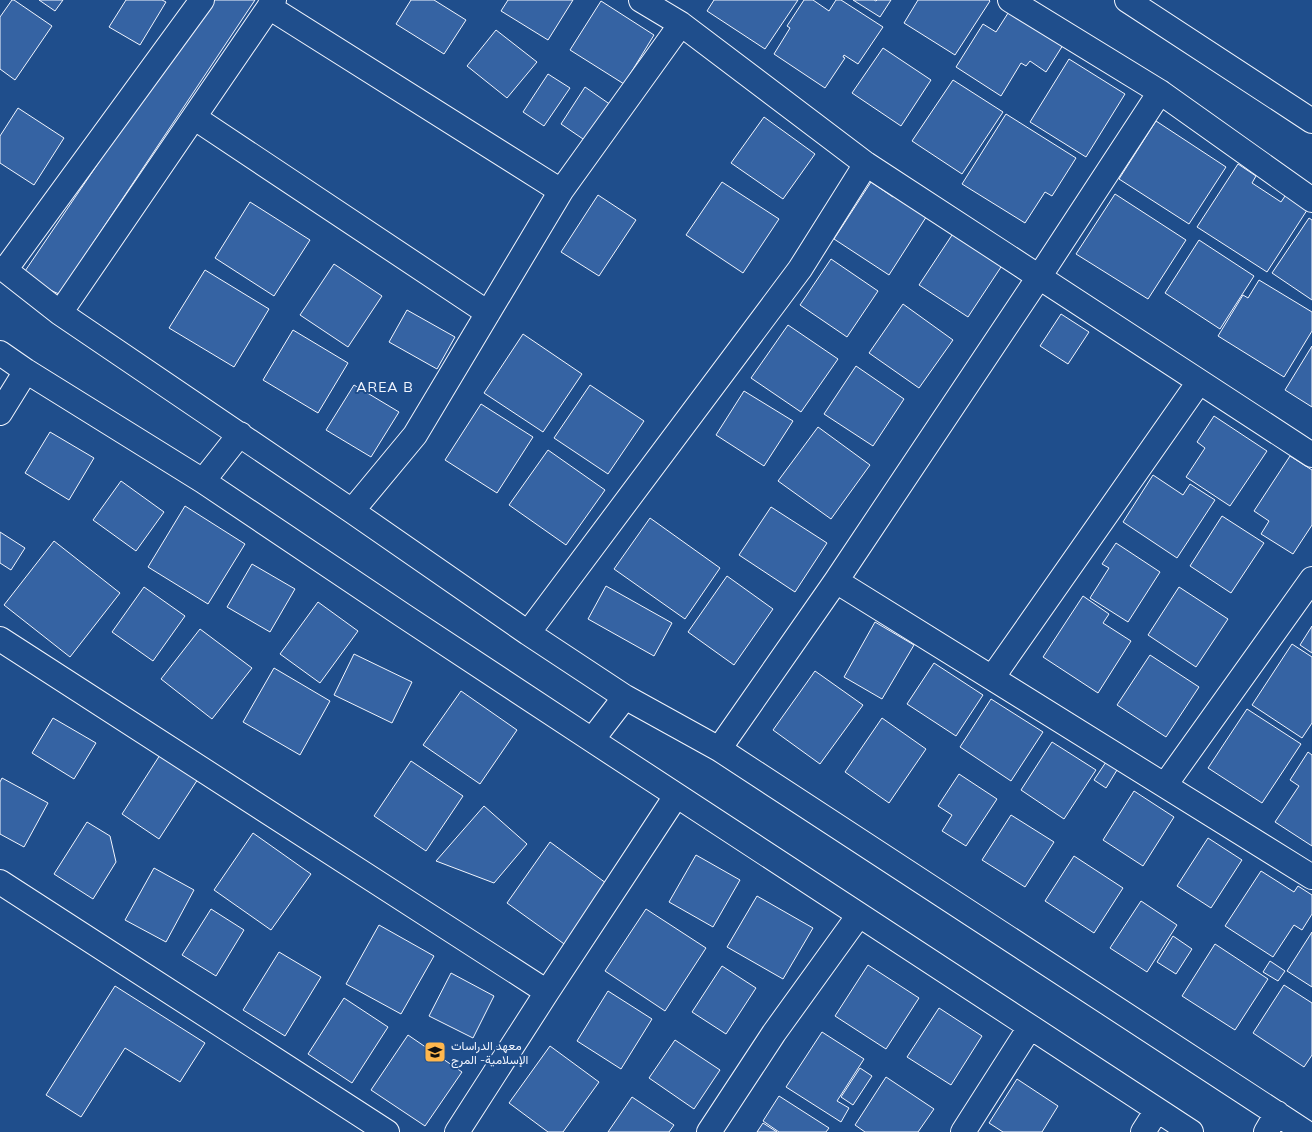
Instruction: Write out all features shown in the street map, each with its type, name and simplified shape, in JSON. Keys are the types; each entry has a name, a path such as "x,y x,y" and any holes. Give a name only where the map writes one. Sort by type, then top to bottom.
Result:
{"street":[{"path":"202,0 2,269 60,313 352,510 625,698 719,749 1272,1123 1305,1132"},
{"path":"641,0 681,24 866,164 1312,455"},
{"path":"1010,0 1160,92 1312,200"},
{"path":"1128,0 1312,121"},
{"path":"60,313 272,4 561,191"},
{"path":"352,510 415,435 561,191 681,24"},
{"path":"719,749 836,581 1160,92"},
{"path":"195,118 488,313"},
{"path":"528,633 800,269 866,164"},
{"path":"0,353 26,372 204,481 676,796 1191,1132"},
{"path":"0,413 26,372"},
{"path":"992,678 1199,382"},
{"path":"204,481 240,434"},
{"path":"1165,786 1312,579"},
{"path":"836,581 1312,877"},
{"path":"0,639 547,992"},
{"path":"592,740 625,698"},
{"path":"457,1132 676,796"},
{"path":"0,882 387,1132"},
{"path":"709,1132 774,1033 858,915"},
{"path":"962,1132 1030,1027"},
{"path":"1143,1132 1157,1110"}],"building":[{"path":"12,0 52,26 15,80 0,69 0,17"},
{"path":"39,0 63,0 55,11"},
{"path":"126,0 162,0 166,2 140,45 109,27"},
{"path":"209,0 255,0 59,294 21,277"},
{"path":"411,0 434,0 466,20 444,54 396,24"},
{"path":"508,0 573,0 548,40 501,11"},
{"path":"714,0 798,0 765,49 707,11"},
{"path":"804,0 813,0 829,11 836,0 841,0 883,27 858,64 844,55 843,57 845,58 825,88 774,54 790,28 787,26"},
{"path":"853,0 876,1 891,0 880,17"},
{"path":"918,0 990,1 955,55 904,23"},
{"path":"601,1 654,35 624,84 570,50"},
{"path":"1010,10 1063,45 1046,72 1030,61 1026,66 1021,63 1001,96 956,67 983,24 996,32"},
{"path":"496,30 537,62 507,98 467,66"},
{"path":"883,48 931,80 901,126 852,93"},
{"path":"1069,59 1125,94 1086,157 1030,122"},
{"path":"548,74 570,88 544,126 523,112"},
{"path":"953,80 1003,112 962,174 912,141"},
{"path":"585,87 611,105 586,141 561,124"},
{"path":"18,108 64,138 34,185 0,163 0,136"},
{"path":"1006,114 1076,158 1052,196 1045,192 1025,223 962,184"},
{"path":"764,117 815,154 783,199 731,163"},
{"path":"1156,121 1226,167 1189,224 1119,179"},
{"path":"1238,164 1256,176 1252,183 1281,202 1289,190 1311,204 1267,272 1197,227"},
{"path":"722,182 779,219 743,273 686,235"},
{"path":"871,182 893,197 898,190 930,211 889,275 834,239"},
{"path":"1115,194 1186,240 1148,299 1076,254"},
{"path":"598,195 636,220 599,276 561,252"},
{"path":"250,202 310,240 274,296 215,258"},
{"path":"1309,218 1312,220 1312,300 1272,273"},
{"path":"954,232 1003,264 968,317 919,285"},
{"path":"1199,240 1254,276 1220,329 1165,293"},
{"path":"831,259 878,291 847,337 800,305"},
{"path":"334,264 382,296 348,347 300,315"},
{"path":"205,270 269,309 234,367 169,328"},
{"path":"1259,280 1312,312 1312,331 1284,377 1218,336 1243,295 1248,298"},
{"path":"903,304 953,340 919,388 869,353"},
{"path":"407,310 455,337 437,369 389,342"},
{"path":"1061,314 1089,332 1068,364 1040,346"},
{"path":"788,325 838,359 801,412 751,378"},
{"path":"293,330 348,363 318,413 263,380"},
{"path":"523,334 582,374 543,432 484,393"},
{"path":"1312,346 1312,407 1285,390"},
{"path":"856,366 904,399 873,446 824,414"},
{"path":"354,385 399,412 371,457 326,430"},
{"path":"590,385 644,421 608,474 554,438"},
{"path":"744,391 793,421 764,466 716,435"},
{"path":"481,404 533,437 497,493 445,460"},
{"path":"1214,416 1267,451 1230,506 1186,477 1205,448 1197,442"},
{"path":"818,427 870,465 831,519 778,481"},
{"path":"50,432 94,458 69,500 25,473"},
{"path":"548,450 605,490 566,545 509,505"},
{"path":"1290,456 1312,470 1312,525 1293,554 1261,534 1269,521 1254,511"},
{"path":"1153,475 1183,495 1190,484 1215,500 1177,558 1123,522"},
{"path":"121,481 164,512 136,551 93,520"},
{"path":"185,506 245,544 208,604 148,567"},
{"path":"771,507 827,543 795,592 739,555"},
{"path":"1222,516 1264,543 1231,593 1190,566"},
{"path":"650,518 720,568 685,619 614,569"},
{"path":"0,532 25,548 11,570 0,563"},
{"path":"54,541 120,593 70,657 4,605"},
{"path":"1116,543 1160,572 1128,622 1090,598 1109,568 1102,564"},
{"path":"252,564 295,589 270,632 227,607"},
{"path":"727,576 773,609 734,665 688,632"},
{"path":"606,586 672,623 654,656 588,619"},
{"path":"144,587 185,616 153,661 112,632"},
{"path":"1179,587 1228,619 1196,667 1148,635"},
{"path":"1083,596 1109,614 1103,623 1131,641 1098,693 1043,657"},
{"path":"318,602 358,631 320,683 280,654"},
{"path":"875,622 914,645 882,699 844,677"},
{"path":"1312,626 1312,653 1300,645"},
{"path":"200,629 252,668 212,719 161,679"},
{"path":"1292,644 1312,657 1312,723 1302,738 1252,705"},
{"path":"354,654 412,682 392,723 334,695"},
{"path":"1150,655 1199,687 1166,737 1117,705"},
{"path":"934,663 983,695 956,736 907,704"},
{"path":"274,668 330,701 300,755 243,722"},
{"path":"815,671 863,705 820,764 773,730"},
{"path":"461,691 517,730 480,784 423,745"},
{"path":"991,699 1043,732 1011,781 960,747"},
{"path":"1247,709 1301,744 1262,803 1208,768"},
{"path":"53,718 96,743 74,779 32,753"},
{"path":"882,718 926,749 889,803 845,772"},
{"path":"1052,742 1096,770 1064,819 1021,790"},
{"path":"1308,752 1312,755 1312,846 1275,822 1299,786 1290,780"},
{"path":"160,755 198,779 159,839 122,814"},
{"path":"411,761 463,796 426,851 374,816"},
{"path":"1106,762 1117,770 1106,788 1094,780"},
{"path":"959,774 997,799 966,846 942,831 952,815 938,806"},
{"path":"2,778 48,803 24,847 0,834 0,782"},
{"path":"1134,791 1174,817 1143,866 1103,840"},
{"path":"484,806 527,844 494,883 436,861"},
{"path":"1011,815 1054,842 1025,887 982,860"},
{"path":"87,822 110,836 116,862 93,899 54,874"},
{"path":"253,833 311,874 271,930 214,890"},
{"path":"1208,838 1242,860 1211,908 1177,886"},
{"path":"550,842 610,886 567,946 507,903"},
{"path":"696,855 740,880 713,927 669,902"},
{"path":"1074,856 1123,888 1094,933 1045,901"},
{"path":"154,868 194,890 166,942 125,920"},
{"path":"1261,871 1294,892 1298,886 1312,895 1312,914 1302,930 1294,925 1273,957 1225,926"},
{"path":"757,896 813,928 783,979 727,947"},
{"path":"1141,901 1177,925 1147,972 1110,948"},
{"path":"211,909 244,930 216,976 182,955"},
{"path":"646,909 706,948 665,1011 605,971"},
{"path":"379,925 434,956 401,1014 346,984"},
{"path":"1312,932 1312,987 1287,971"},
{"path":"1173,936 1192,949 1176,974 1157,962"},
{"path":"1215,944 1268,979 1235,1030 1182,996"},
{"path":"279,952 321,977 285,1036 243,1010"},
{"path":"1270,961 1285,971 1278,981 1263,972"},
{"path":"868,965 919,998 886,1049 835,1016"},
{"path":"722,966 756,988 726,1034 692,1012"},
{"path":"451,973 494,996 473,1038 429,1016"},
{"path":"1284,985 1312,1003 1312,1055 1304,1067 1253,1033"},
{"path":"115,986 205,1043 180,1082 125,1048 81,1117 46,1095"},
{"path":"608,991 652,1019 621,1069 577,1041"},
{"path":"344,998 388,1027 352,1083 308,1054"},
{"path":"939,1008 982,1036 951,1085 907,1057"},
{"path":"822,1032 864,1059 837,1101 849,1108 841,1122 786,1087"},
{"path":"408,1035 462,1072 425,1126 371,1090"},
{"path":"675,1040 720,1070 694,1109 649,1078"},
{"path":"550,1046 599,1082 563,1132 548,1132 509,1103"},
{"path":"860,1068 872,1076 853,1105 841,1097"},
{"path":"886,1077 934,1109 918,1132 865,1132 855,1125"},
{"path":"1017,1079 1058,1106 1042,1132 1003,1132 989,1123"},
{"path":"779,1096 829,1128 826,1132 779,1132 763,1121"},
{"path":"632,1097 674,1125 669,1132 608,1132"},
{"path":"763,1123 777,1132 757,1132"}],"place":[{"name":"معهد الدراسات الإسلامية- المرج","path":"435,1052"}],"district":[{"name":"AREA B","path":"385,387"}]}
